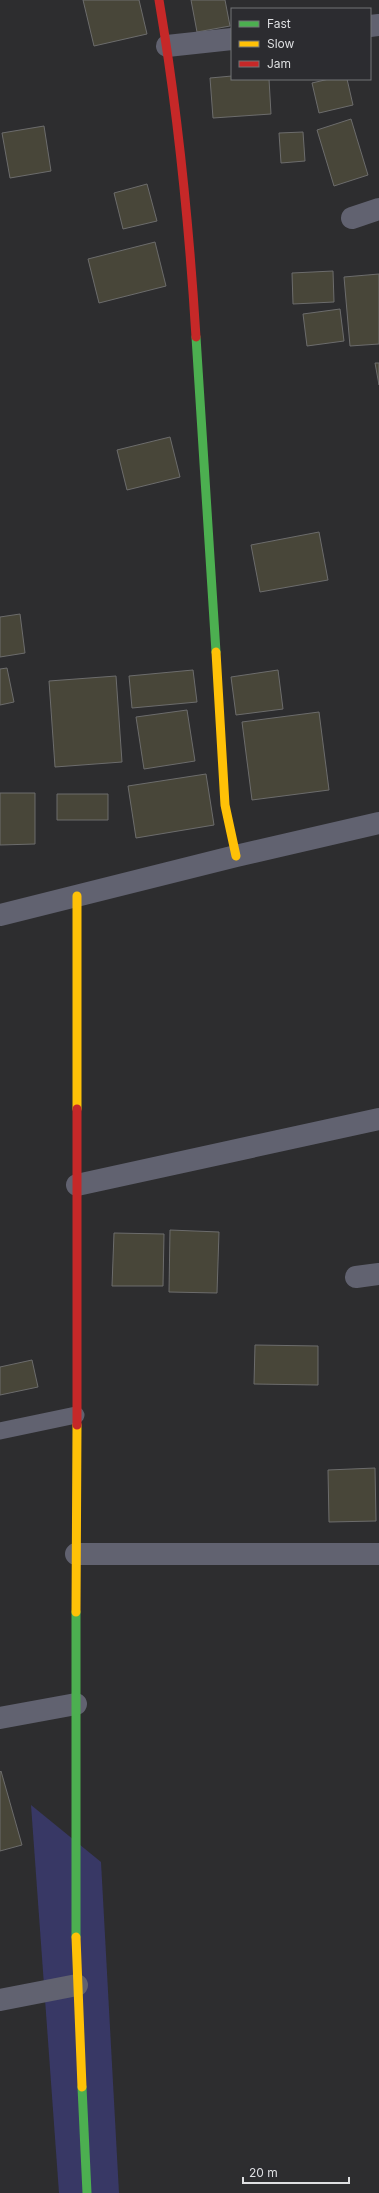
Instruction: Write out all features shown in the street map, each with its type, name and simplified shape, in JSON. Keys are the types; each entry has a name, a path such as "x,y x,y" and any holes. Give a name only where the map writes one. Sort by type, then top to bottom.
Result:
{"street":[{"path":"159,0 167,46 189,221 225,805 236,856"},
{"path":"167,46 231,39"},
{"path":"352,218 379,209"},
{"path":"0,915 236,856 379,823"},
{"path":"77,896 77,1985 87,2193"},
{"path":"77,1186 379,1119"},
{"path":"356,1277 379,1274"},
{"path":"76,1554 379,1554"},
{"path":"0,1718 76,1704"},
{"path":"0,2000 77,1985"}],"lane":[{"path":"0,1431 76,1415"}],"shaded area":[{"path":"31,1805 101,1862 119,2193 59,2193"}],"building":[{"path":"83,0 139,0 147,34 94,46"},
{"path":"191,0 225,0 230,26 197,32"},
{"path":"231,76 231,80 269,80 271,114 213,118 210,78"},
{"path":"325,80 347,80 353,105 319,113 312,83"},
{"path":"351,119 368,175 334,186 317,130"},
{"path":"44,126 51,171 10,178 2,133"},
{"path":"303,132 305,161 281,163 279,133"},
{"path":"147,184 157,221 123,229 114,193"},
{"path":"155,242 166,286 99,303 88,259"},
{"path":"333,271 334,302 293,304 292,273"},
{"path":"379,274 379,344 350,346 344,277"},
{"path":"340,309 344,341 307,346 303,314"},
{"path":"375,363 379,363 379,385"},
{"path":"170,437 180,477 127,490 117,450"},
{"path":"319,532 328,580 260,592 251,545"},
{"path":"20,614 25,653 0,657 0,617"},
{"path":"7,668 14,702 0,705 0,669"},
{"path":"193,670 197,702 132,708 129,676"},
{"path":"278,670 283,709 236,715 231,677"},
{"path":"116,676 122,762 55,767 49,681"},
{"path":"187,710 195,761 144,769 136,717"},
{"path":"319,712 329,790 252,800 242,722"},
{"path":"206,774 214,825 136,838 128,786"},
{"path":"0,793 35,793 35,844 0,845"},
{"path":"57,794 108,794 108,820 57,820"},
{"path":"170,1230 219,1232 217,1293 169,1292"},
{"path":"114,1233 164,1234 163,1286 112,1286"},
{"path":"255,1345 318,1346 318,1385 254,1384"},
{"path":"32,1360 38,1387 0,1395 0,1367"},
{"path":"375,1468 376,1521 329,1522 328,1470"},
{"path":"1,1771 22,1845 0,1851 0,1772"}],"traffic: fast":[{"path":"196,337 216,652"},
{"path":"76,1612 76,1937"},
{"path":"82,2087 87,2193"}],"traffic: slow":[{"path":"216,652 225,805 236,856"},
{"path":"77,896 77,1109"},
{"path":"76,1612 77,1425"},
{"path":"76,1937 82,2087"}],"traffic: jam":[{"path":"159,0 172,84 182,168 196,337"},
{"path":"77,1109 77,1425"}]}
